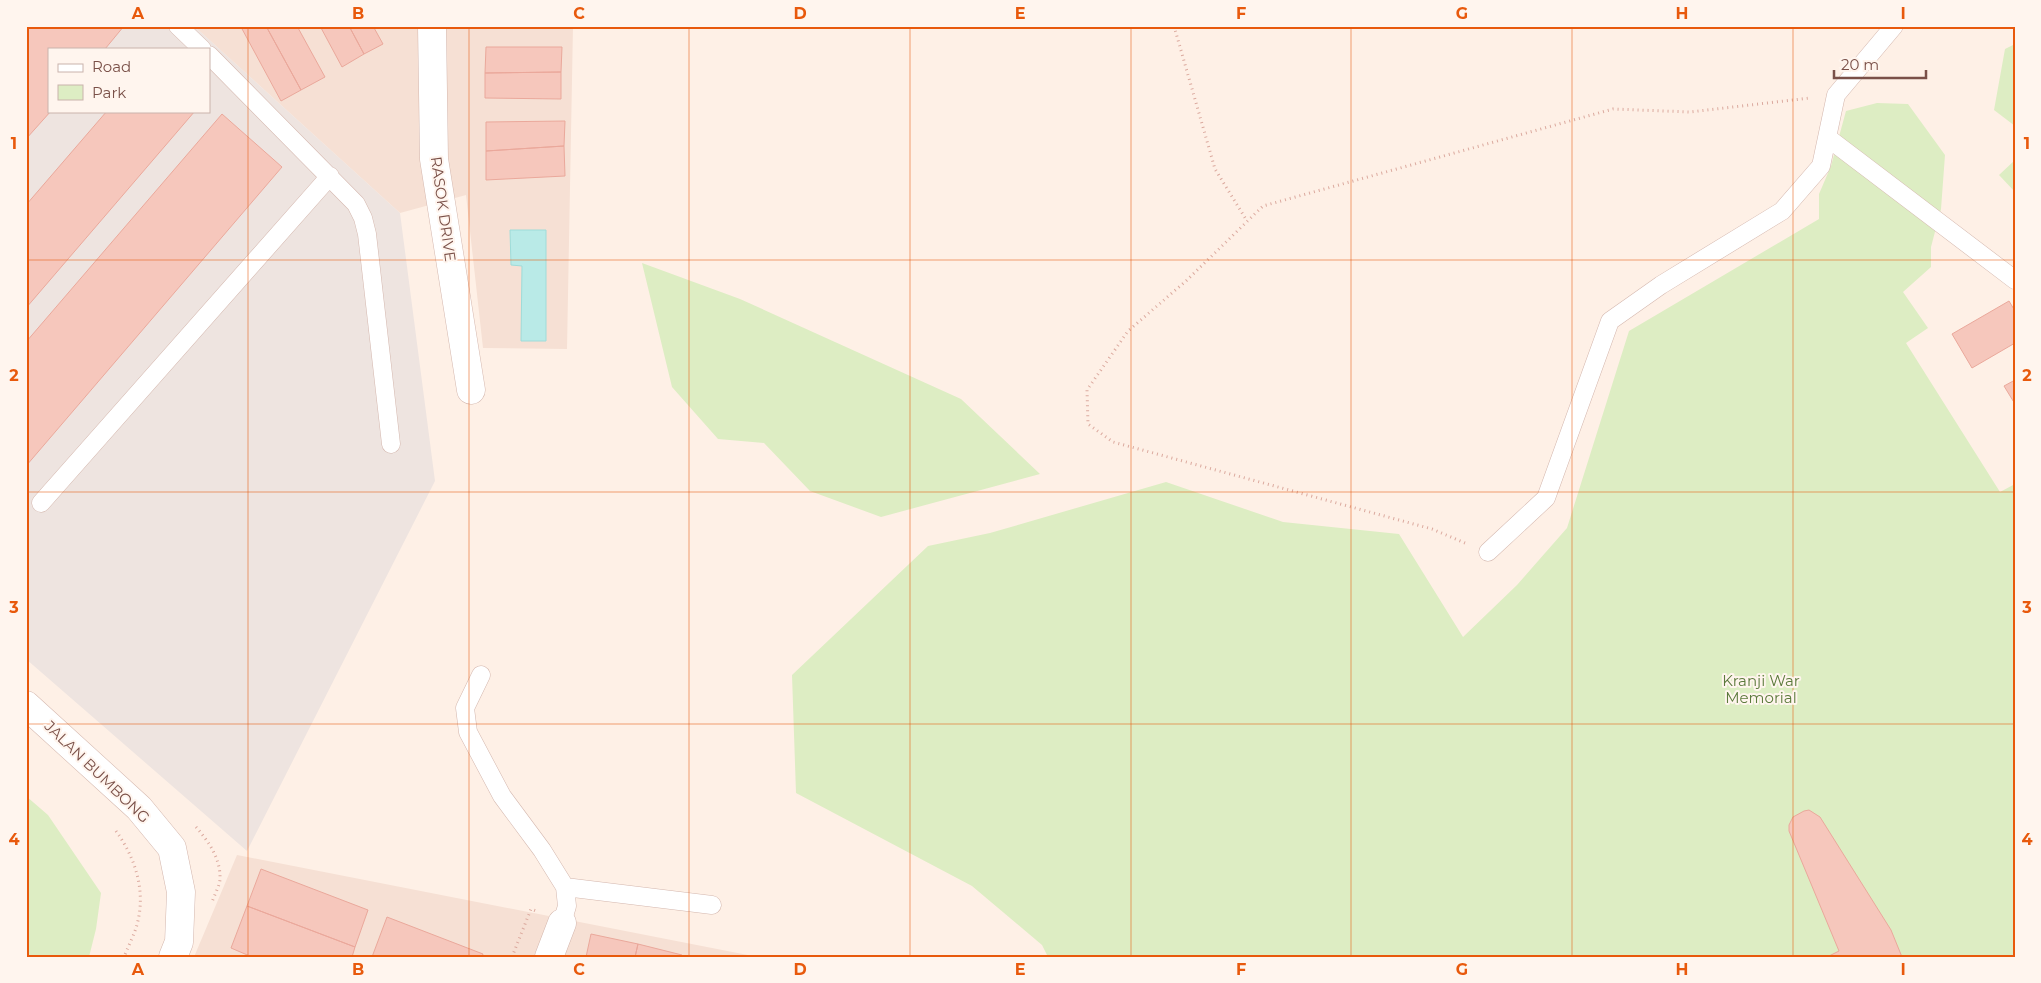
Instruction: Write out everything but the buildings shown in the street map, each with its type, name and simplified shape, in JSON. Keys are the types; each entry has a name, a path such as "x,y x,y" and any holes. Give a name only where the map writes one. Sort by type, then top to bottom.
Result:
{"street":[{"name":"RASOK DRIVE","path":"432,26 434,159 471,390"},
{"name":"JALAN BUMBONG","path":"26,705 138,808 172,848 181,892 179,942 173,957"},
{"path":"550,957 562,922"}],"lane":[{"path":"178,26 201,48"},
{"path":"1488,552 1546,498 1610,321 1661,284 1782,211 1821,166 1836,96 1894,26"},
{"path":"210,56 330,176 356,204 363,218 367,234 391,444"},
{"path":"1828,138 2015,280"},
{"path":"41,503 330,176"},
{"path":"481,675 465,708 468,732 502,796 542,850 564,887 567,906 562,922"},
{"path":"564,887 712,905"}],"path":[{"path":"1174,26 1216,169 1247,221"},
{"path":"1488,552 1432,529 1113,442 1088,424 1087,390 1128,331 1186,282 1263,206 1613,109 1690,112 1836,96"},
{"path":"110,825 131,854 138,873 140,899 137,927 124,957"}],"shaded area":[{"path":"26,26 194,26 400,213 435,481 247,851 26,659"},
{"path":"194,26 573,26 567,349 483,348 466,195 400,213"},
{"path":"237,855 758,957 194,957"}],"green space":[{"path":"2015,44 2015,126 1994,110 2005,49"},
{"name":"Kranji War Memorial","path":"1877,103 1908,104 1945,155 1941,209 1931,247 1931,267 1903,292 1928,328 1906,343 2000,492 2015,484 2015,957 1048,957 1042,945 972,886 796,793 792,675 928,546 990,533 1166,482 1283,522 1399,534 1463,637 1517,585 1567,528 1629,331 1819,219 1819,194 1831,166 1846,111"},
{"path":"2015,160 2015,192 1999,175"},
{"path":"642,263 740,299 961,399 1040,474 881,517 810,491 764,443 718,439 672,387"},
{"path":"26,796 48,815 101,893 96,929 89,957 26,957"}],"water":[{"path":"510,230 546,230 546,341 521,341 522,266 511,265"}]}
